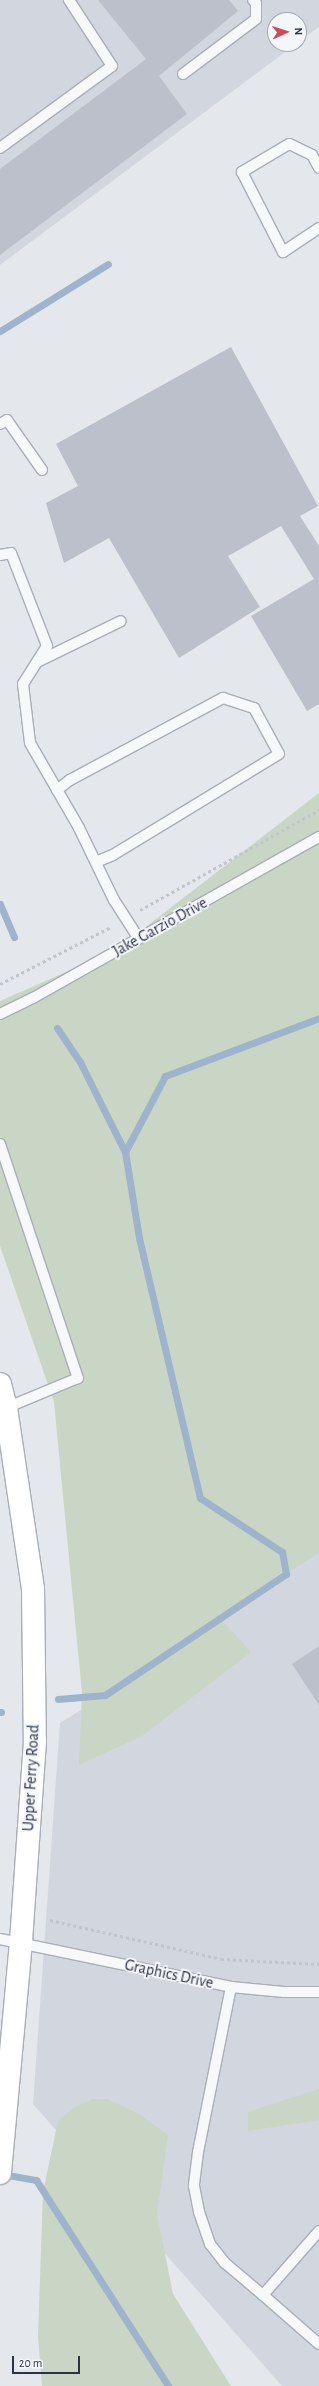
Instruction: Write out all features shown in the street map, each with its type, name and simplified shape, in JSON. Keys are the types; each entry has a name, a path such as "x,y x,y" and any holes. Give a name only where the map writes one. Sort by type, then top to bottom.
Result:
{"main road":[{"name":"Upper Ferry Road","path":"0,1384 6,1408 33,1588 35,1742 10,1940 0,2173"}],"lane":[{"path":"0,148 112,66 69,0"},
{"path":"184,74 256,19 256,3 253,0"},
{"path":"319,168 312,155 289,144 242,172 283,252 319,228"},
{"path":"0,424 7,420 42,470"},
{"path":"0,555 11,553 48,646 23,684 30,744 126,918 139,938"},
{"path":"37,662 121,621"},
{"path":"56,790 70,780 223,698 254,708 279,754 113,855 96,862"},
{"name":"Jake Garzio Drive","path":"0,1014 33,998 319,837"},
{"path":"0,1144 78,1378 6,1408"},
{"name":"Graphics Drive","path":"10,1940 230,1987 284,1992 319,1992"},
{"path":"230,1987 198,2152 194,2186 199,2212 210,2244 225,2263 319,2344"},
{"path":"263,2295 319,2231"}],"path":[{"path":"0,984 93,938 319,810"},
{"path":"50,1920 221,1958 319,1964"}],"shaded area":[{"path":"0,0 319,0 319,27 307,35 307,12 267,12 267,52 285,52 0,265"},
{"path":"319,1530 319,2386 282,2386 33,2104 60,1723 105,1695"}],"green space":[{"path":"319,793 319,1553 218,1616 251,1652 142,1736 79,1765 82,1693 54,1402 0,1246 0,1001 116,950"},
{"path":"319,2089 319,2120 248,2131 248,2112"},
{"path":"92,2099 108,2099 139,2114 168,2135 157,2214 173,2294 231,2386 42,2386 38,2336 43,2192 58,2121 76,2106"}],"building":[{"path":"98,0 229,0 238,11 159,76 187,114 0,255 0,169 146,59"},
{"path":"231,347 318,506 300,516 319,546 319,704 307,711 251,616 314,579 281,526 228,556 260,607 179,658 109,538 64,563 46,503 78,486 56,444"},
{"path":"319,1646 319,1705 292,1664"}],"waterway":[{"path":"0,331 108,264"},
{"path":"0,904 14,937"},
{"path":"58,1699 105,1695 286,1574 282,1552 200,1498 139,1238 125,1152 165,1076 319,1018"},
{"path":"57,1028 80,1062 125,1152"},
{"path":"2,2174 36,2180 168,2386"}]}
